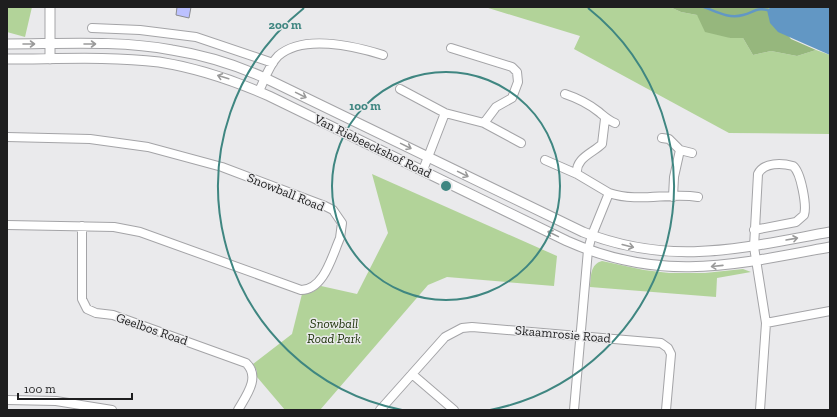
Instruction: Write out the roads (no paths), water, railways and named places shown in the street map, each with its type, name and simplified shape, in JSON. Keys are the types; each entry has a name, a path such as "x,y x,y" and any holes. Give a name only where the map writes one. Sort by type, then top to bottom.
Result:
{"street":[{"path":"50,7 50,59"},
{"path":"92,28 140,30 196,37 273,63"},
{"name":"Van Riebeeckshof Road","path":"7,44 122,45 171,50 215,60 265,78 592,235 631,246 666,252 717,252 754,247 830,232"},
{"path":"259,91 273,63 279,56 302,46 341,45 382,55"},
{"path":"451,48 512,67 518,72 518,82 512,98 496,107 484,123"},
{"name":"Van Riebeeckshof Road","path":"7,59 124,59 160,62 210,73 259,91 588,250 635,262 669,267 714,267 756,261 830,247"},
{"path":"400,89 445,113 484,123 521,143"},
{"path":"565,94 588,105 605,119 615,123"},
{"path":"423,170 445,113"},
{"path":"577,174 577,167 585,156 602,144 605,119"},
{"name":"Snowball Road","path":"7,137 90,139 167,151 229,170 320,203 333,210 338,216 342,223 342,230 340,238 320,280 310,289 301,290 140,232 114,227 7,225"},
{"path":"662,138 669,139 680,150 692,153"},
{"path":"673,197 674,176 680,150"},
{"path":"545,160 577,174 609,193 617,196 673,197 682,194 698,197"},
{"path":"754,230 796,222 804,216 805,208 799,174 793,166 766,165 759,171 754,230 754,247 766,323 760,410"},
{"path":"574,410 588,250 592,235 609,193"},
{"name":"Geelbos Road","path":"82,226 82,299 87,309 96,313 112,315 246,363 252,372 253,381 238,410"},
{"path":"766,323 830,311"},
{"name":"Skaamrosie Road","path":"380,410 445,337 462,328 472,327 657,342 665,345 670,351 671,358 666,410"},
{"path":"412,374 454,410"},
{"path":"7,400 61,401 112,410"}],"water":[{"path":"771,7 830,7 830,55 778,32 770,23 767,10"}],"waterway":[{"path":"704,7 733,16 743,15 757,10 767,10"}],"park label":[{"name":"Snowball Road Park","path":"334,330"}]}
